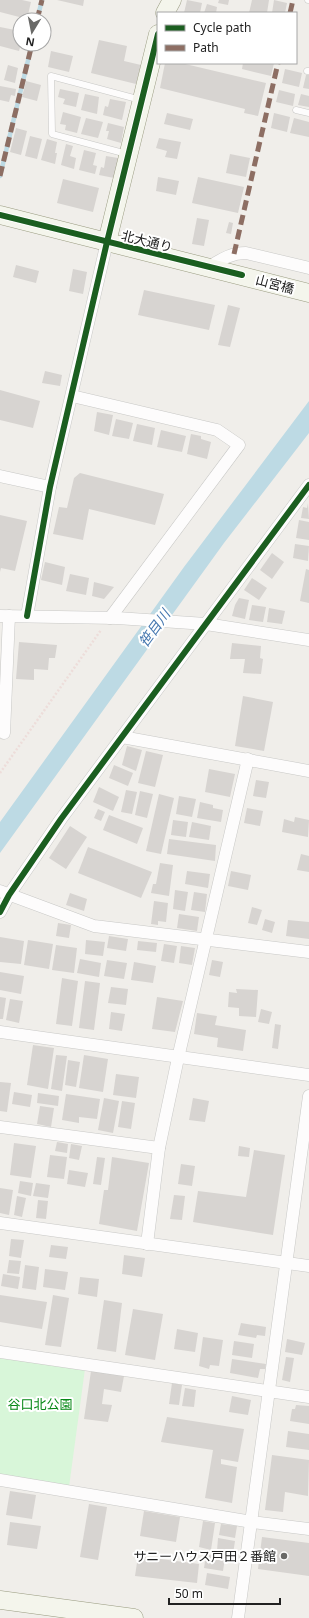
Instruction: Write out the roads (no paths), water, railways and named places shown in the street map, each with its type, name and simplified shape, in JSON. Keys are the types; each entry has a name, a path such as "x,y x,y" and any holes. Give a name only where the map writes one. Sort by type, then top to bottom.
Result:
{"street":[{"path":"166,12 172,0"},
{"path":"27,616 50,487 107,242 157,38"},
{"name":"北大通り","path":"0,215 242,275"},
{"path":"210,267 228,256 237,253 246,253 309,268"},
{"name":"山宮橋","path":"242,275 309,293"},
{"path":"72,396 217,430 238,445 114,618"},
{"path":"0,476 50,487"},
{"path":"0,912 4,893 61,820 309,485"},
{"path":"4,732 4,616 114,618 194,623 309,640"},
{"path":"122,737 309,771"},
{"path":"147,1244 159,1148 205,940 248,760"},
{"path":"4,893 94,926 309,952"},
{"path":"0,1032 309,1076"},
{"path":"238,1618 270,1391 286,1263 304,1169 309,1096"},
{"path":"0,1127 159,1148"},
{"path":"0,1223 309,1266"},
{"path":"0,1352 309,1397"},
{"path":"0,1480 252,1522 309,1529"},
{"path":"0,1600 134,1618"}],"lane":[{"path":"129,154 52,134 51,76 142,100"},
{"path":"296,110 309,113"}],"water":[{"name":"笹目川","path":"309,401 309,433 224,543 0,853 0,822 184,567"}],"waterway":[{"path":"39,12 42,0"},
{"path":"0,176 30,52"}],"place":[{"name":"サニーハウス戸田２番館","path":"284,1556"}],"park label":[{"name":"谷口北公園","path":"40,1404"}]}
